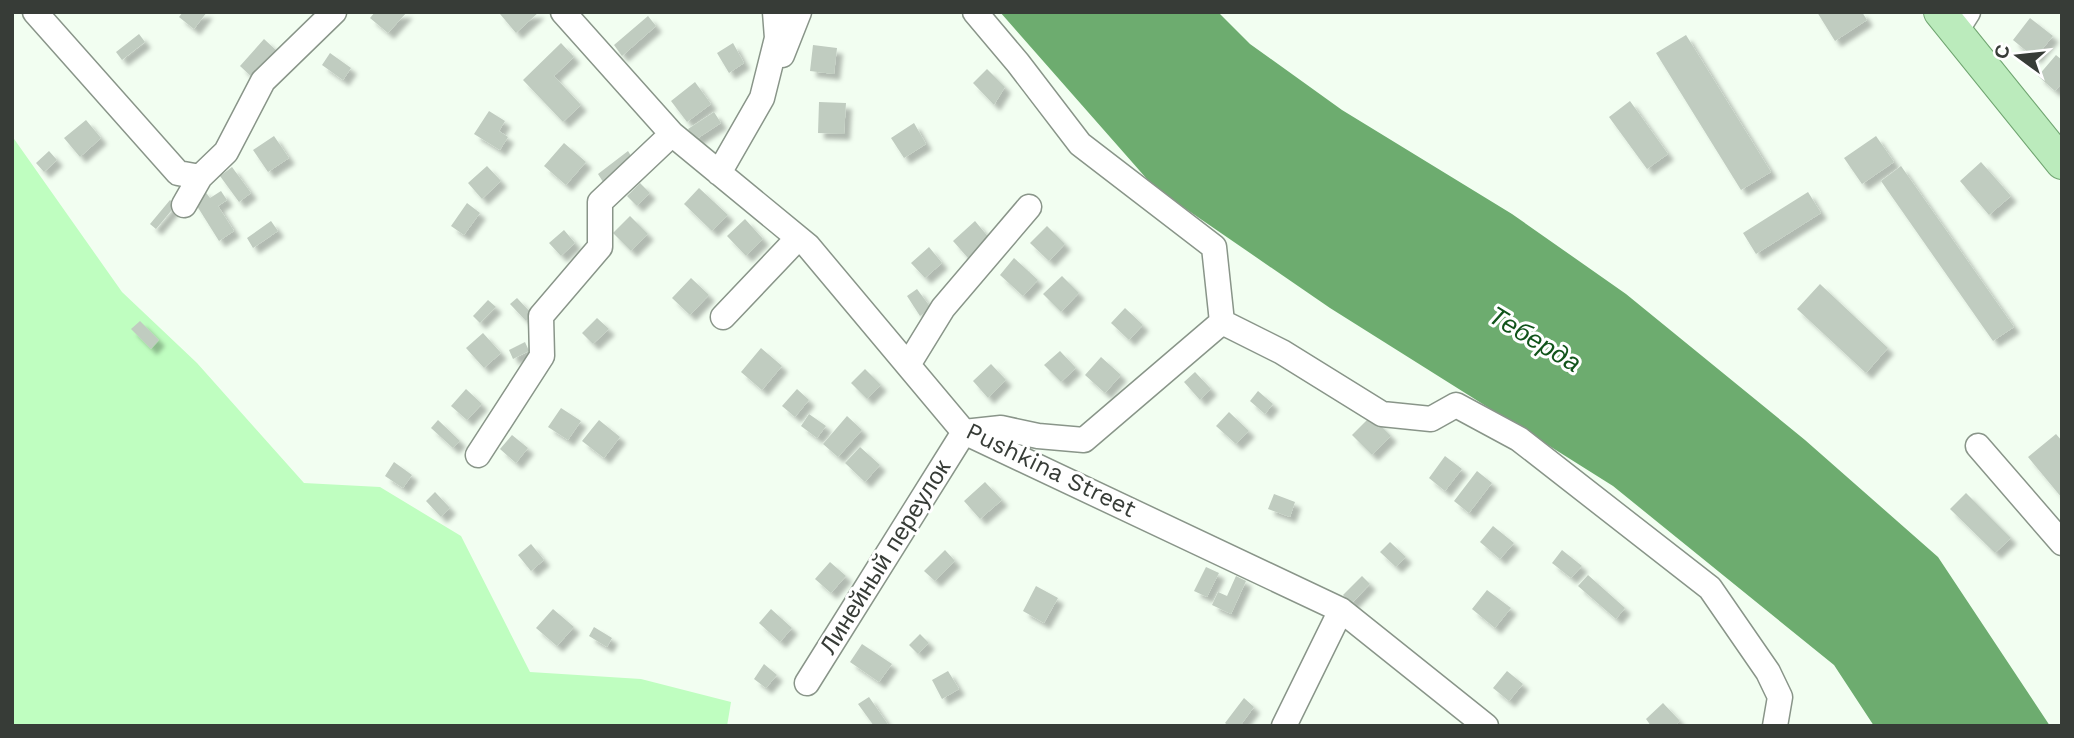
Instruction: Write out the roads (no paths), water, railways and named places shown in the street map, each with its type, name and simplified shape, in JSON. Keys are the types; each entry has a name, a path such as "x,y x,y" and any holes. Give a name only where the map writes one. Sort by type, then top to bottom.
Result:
{"main road":[{"path":"1955,18 2062,163"}],"street":[{"path":"35,12 178,173 200,177"},
{"path":"184,205 200,177 226,152 263,82 334,12"},
{"name":"Pushkina Street","path":"563,12 672,134 808,246 964,432 1341,610 1481,722"},
{"path":"719,173 762,98 777,38 775,12"},
{"path":"766,83 785,49 799,12"},
{"path":"975,12 1080,144 1214,247 1222,322"},
{"path":"478,455 542,356 541,316 600,247 600,202 672,134"},
{"path":"908,365 943,308 1029,207"},
{"path":"723,317 798,239"},
{"path":"964,432 1001,428 1038,436 1084,440 1222,322"},
{"path":"1222,322 1282,352 1382,414 1431,419 1456,405 1519,439 1710,588 1768,672 1780,697 1775,726"},
{"name":"Линейный переулок","path":"807,683 964,432"},
{"path":"1978,446 2062,543"},
{"path":"1284,726 1341,610"},
{"path":"1481,722 1507,726"}],"water":[{"name":"Теберда","path":"1000,12 1218,12 1250,44 1342,110 1512,214 1626,294 1805,440 1938,557 2050,726 1874,726 1834,665 1613,486 1330,308 1154,187"}]}
